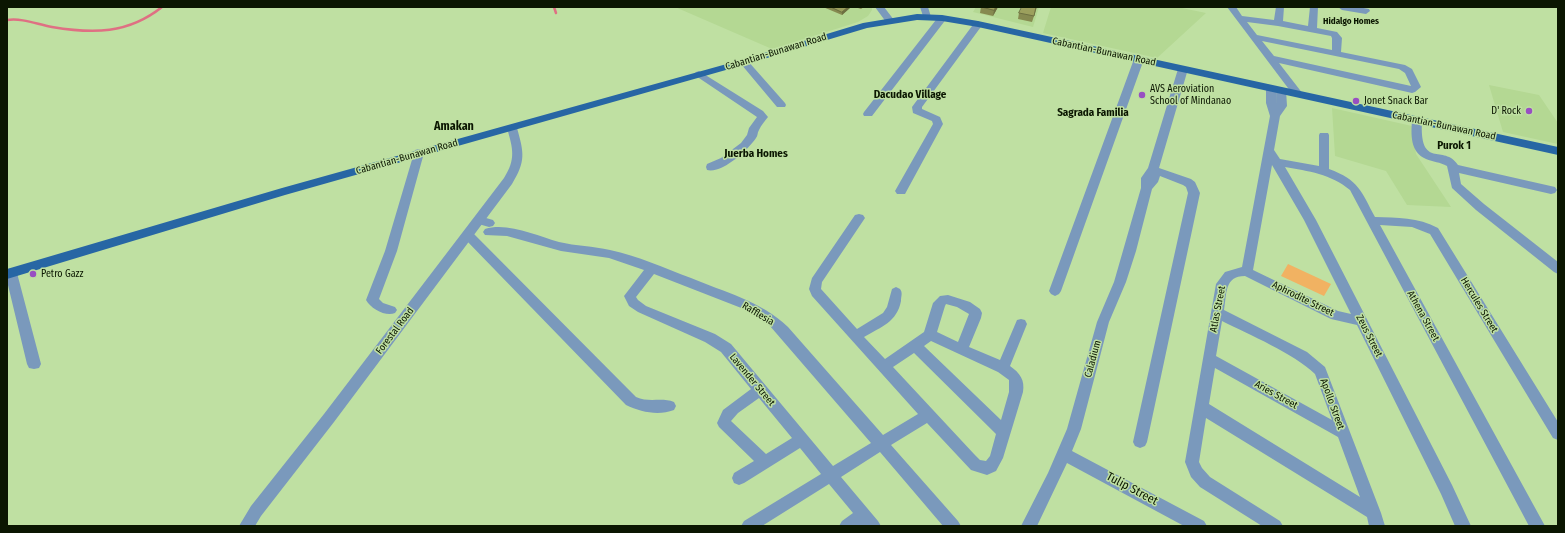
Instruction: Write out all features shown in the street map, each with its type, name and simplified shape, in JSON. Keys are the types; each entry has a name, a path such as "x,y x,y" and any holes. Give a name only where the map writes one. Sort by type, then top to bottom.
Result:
{"main road":[{"name":"Cabantian-Bunawan Road","path":"9,274 282,192 744,62 848,30 926,12 942,18 978,24 1558,151"}],"street":[{"path":"878,7 889,20"},
{"path":"1231,7 1298,94"},
{"path":"1278,23 1280,7"},
{"path":"1312,30 1314,7"},
{"path":"1342,7 1366,11"},
{"path":"868,114 942,18"},
{"path":"1239,18 1278,23 1337,36 1336,53"},
{"path":"901,191 938,124 936,119 920,112 917,110 917,107 978,24"},
{"path":"1254,37 1402,67 1409,71 1416,86 1412,90 1270,58"},
{"path":"1055,291 1139,59"},
{"path":"744,62 781,105"},
{"name":"Caladium","path":"1029,526 1046,494 1064,454 1080,410 1103,322 1120,282 1130,251 1146,188 1153,182 1155,176 1153,170 1182,69"},
{"path":"699,74 759,112 763,117 754,128 752,136 745,144 725,161 711,167"},
{"path":"1247,272 1271,158 1275,116 1271,103 1271,88"},
{"path":"1275,116 1282,106 1281,90"},
{"path":"1417,120 1416,134 1419,149 1429,156 1451,163 1453,166 1456,185 1558,269"},
{"name":"Forestal Road","path":"247,526 256,511 483,227 519,161 519,152 512,128"},
{"path":"1324,135 1324,171"},
{"path":"391,310 379,306 372,300 391,251 419,153"},
{"name":"Athena Street","path":"1271,158 1337,175 1354,188 1537,526"},
{"name":"Zeus Street","path":"1271,158 1310,220 1448,490 1463,526"},
{"path":"1456,168 1551,190"},
{"path":"1140,442 1194,198 1193,189 1187,182 1153,170"},
{"path":"858,218 815,285 815,289 819,297 969,459 982,467 987,468 991,466 996,458 1017,387 1015,377 1003,368 930,334"},
{"name":"Hercules Street","path":"1372,221 1416,223 1434,231 1558,434"},
{"path":"483,227 631,401 640,406 652,408 669,406"},
{"name":"Rafflesia","path":"483,227 561,247 621,257 753,308 774,322 953,526"},
{"name":"Lavender Street","path":"652,268 630,296 633,303 718,342 726,348 868,521"},
{"name":"Atlas Street","path":"1247,272 1232,273 1224,280 1200,407 1192,462 1196,472 1212,486 1275,526"},
{"name":"Aphrodite Street","path":"1247,272 1335,315 1349,319 1361,320"},
{"path":"9,274 34,364"},
{"path":"855,336 887,317 893,308 896,292"},
{"path":"883,367 930,334 937,307 941,300 949,300 972,309 976,315 961,349"},
{"name":"Apollo Street","path":"1217,312 1302,356 1315,366 1323,379 1376,520"},
{"path":"1003,368 1021,324"},
{"path":"914,345 1004,432"},
{"name":"Aries Street","path":"1209,358 1343,432"},
{"path":"760,390 729,412 724,419 724,423 765,462"},
{"path":"1200,407 1376,520"},
{"path":"749,526 928,415"},
{"path":"738,478 801,440"},
{"name":"Tulip Street","path":"1064,454 1199,526"},
{"path":"847,526 868,521"}],"shaded area":[{"path":"675,7 872,7 872,10 868,16 858,22 772,49"},
{"path":"976,7 1039,7 1033,27 973,12"},
{"path":"1051,7 1177,7 1206,13 1157,58 1043,33"},
{"path":"1489,85 1539,95 1558,123 1558,144 1503,132"},
{"path":"1332,108 1412,126 1416,154 1451,207 1407,205 1386,171 1335,156"},
{"path":"1288,264 1331,284 1324,296 1281,276"}],"building":[{"path":"831,7 848,7 842,12"},
{"path":"982,7 996,7 994,10"},
{"path":"1022,7 1036,7 1034,16 1019,13"}],"waterway":[{"path":"7,20 24,21 82,31 110,30 136,22 149,16 162,7"},
{"path":"554,7 556,13"}],"place":[{"name":"AVS Aeroviation School of Mindanao","path":"1142,95"},
{"name":"Jonet Snack Bar","path":"1356,101"},
{"name":"D' Rock","path":"1529,111"},
{"name":"Petro Gazz","path":"33,274"}],"district":[{"name":"Hidalgo Homes","path":"1351,21"},
{"name":"Dacudao Village","path":"910,95"},
{"name":"Sagrada Familia","path":"1093,113"},
{"name":"Amakan","path":"454,127"},
{"name":"Purok 1","path":"1454,146"},
{"name":"Juerba Homes","path":"756,154"}]}
